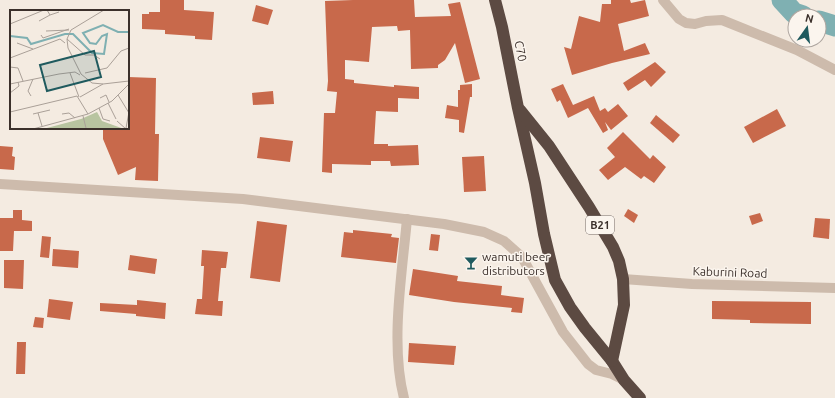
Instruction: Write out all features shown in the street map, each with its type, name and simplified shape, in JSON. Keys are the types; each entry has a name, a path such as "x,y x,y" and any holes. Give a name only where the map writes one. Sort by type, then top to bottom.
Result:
{"highway":[{"name":"C70","path":"496,0 518,108"},
{"name":"B21","path":"518,108 549,146 589,207 613,247 619,261 623,279 624,304 612,361"},
{"name":"B21","path":"518,108 555,280 570,308 612,361 624,380 640,398"}],"street":[{"path":"663,0 679,19 686,23 695,24 713,20 728,21 797,50 835,70"},
{"path":"0,184 243,199 444,224 484,232 504,241 522,257 559,326 579,354 592,367 624,380"},
{"path":"404,398 400,383 398,344 399,299 406,219"},
{"name":"Kaburini Road","path":"623,279 692,284 835,288"}],"building":[{"path":"160,0 184,0 184,10 214,12 212,40 195,39 195,36 165,34 165,30 142,29 142,14 149,14 149,12 160,12"},
{"path":"414,0 415,17 451,16 448,4 460,2 480,79 465,83 455,43 445,60 438,65 438,68 411,69 410,30 398,31 397,26 372,27 369,62 345,60 345,79 354,80 354,83 394,87 394,85 419,87 419,99 398,98 398,112 376,111 374,144 388,144 388,146 418,145 419,165 391,166 390,161 371,161 371,165 332,164 332,173 322,172 324,113 335,113 337,92 327,91 328,81 325,1"},
{"path":"611,0 630,0 631,3 645,0 649,16 618,24 624,51 645,43 650,54 572,75 564,47 571,49 579,16 600,22 602,4 611,4"},
{"path":"256,5 273,10 268,25 252,21"},
{"path":"655,62 666,72 651,87 645,80 628,91 623,83"},
{"path":"129,77 156,78 155,134 159,134 158,181 135,180 136,167 118,175 103,139 103,129 129,129"},
{"path":"472,84 472,97 470,97 464,133 459,132 459,120 445,118 447,105 458,107 458,90 460,90 460,85"},
{"path":"563,84 573,105 594,96 600,111 605,108 608,112 618,104 628,116 611,130 605,122 608,130 603,133 588,108 568,118 560,100 557,102 551,89"},
{"path":"273,91 274,104 253,105 252,93"},
{"path":"777,109 786,126 753,143 744,127"},
{"path":"656,115 680,135 673,143 650,123"},
{"path":"623,132 650,159 653,155 666,167 654,183 644,176 641,179 625,167 608,180 599,170 615,157 607,148"},
{"path":"260,137 293,141 290,162 257,158"},
{"path":"0,146 13,147 12,156 15,157 14,170 0,169"},
{"path":"484,156 486,191 464,192 462,157"},
{"path":"628,209 638,215 634,223 624,216"},
{"path":"13,210 22,210 22,220 32,221 32,231 14,231 13,251 0,251 0,218 13,218"},
{"path":"760,213 763,221 752,225 749,216"},
{"path":"815,218 830,219 829,239 813,237"},
{"path":"257,221 287,225 280,282 250,278"},
{"path":"353,230 392,234 391,237 399,238 396,263 341,257 344,232 353,233"},
{"path":"431,234 440,235 438,251 429,250"},
{"path":"42,236 51,237 49,258 40,257"},
{"path":"53,249 79,251 78,268 52,266"},
{"path":"202,250 228,252 226,268 221,268 218,301 223,301 222,316 195,314 197,299 202,299 204,266 201,266"},
{"path":"130,255 157,259 155,274 128,270"},
{"path":"4,260 24,260 23,289 4,288"},
{"path":"413,269 458,276 457,281 502,286 501,295 524,298 522,313 511,312 512,308 454,302 409,295"},
{"path":"49,299 73,302 70,320 47,317"},
{"path":"137,300 166,303 165,319 136,316 136,314 100,311 100,303 137,305"},
{"path":"712,301 811,302 811,324 750,323 750,320 712,319"},
{"path":"35,317 44,318 43,328 33,327"},
{"path":"17,342 26,342 25,374 16,374"},
{"path":"409,343 456,346 454,365 408,362"}],"waterway":[{"path":"782,0 789,8"},
{"path":"827,24 835,26"}],"place":[{"name":"wamuti beer distributors","path":"471,263"}]}
